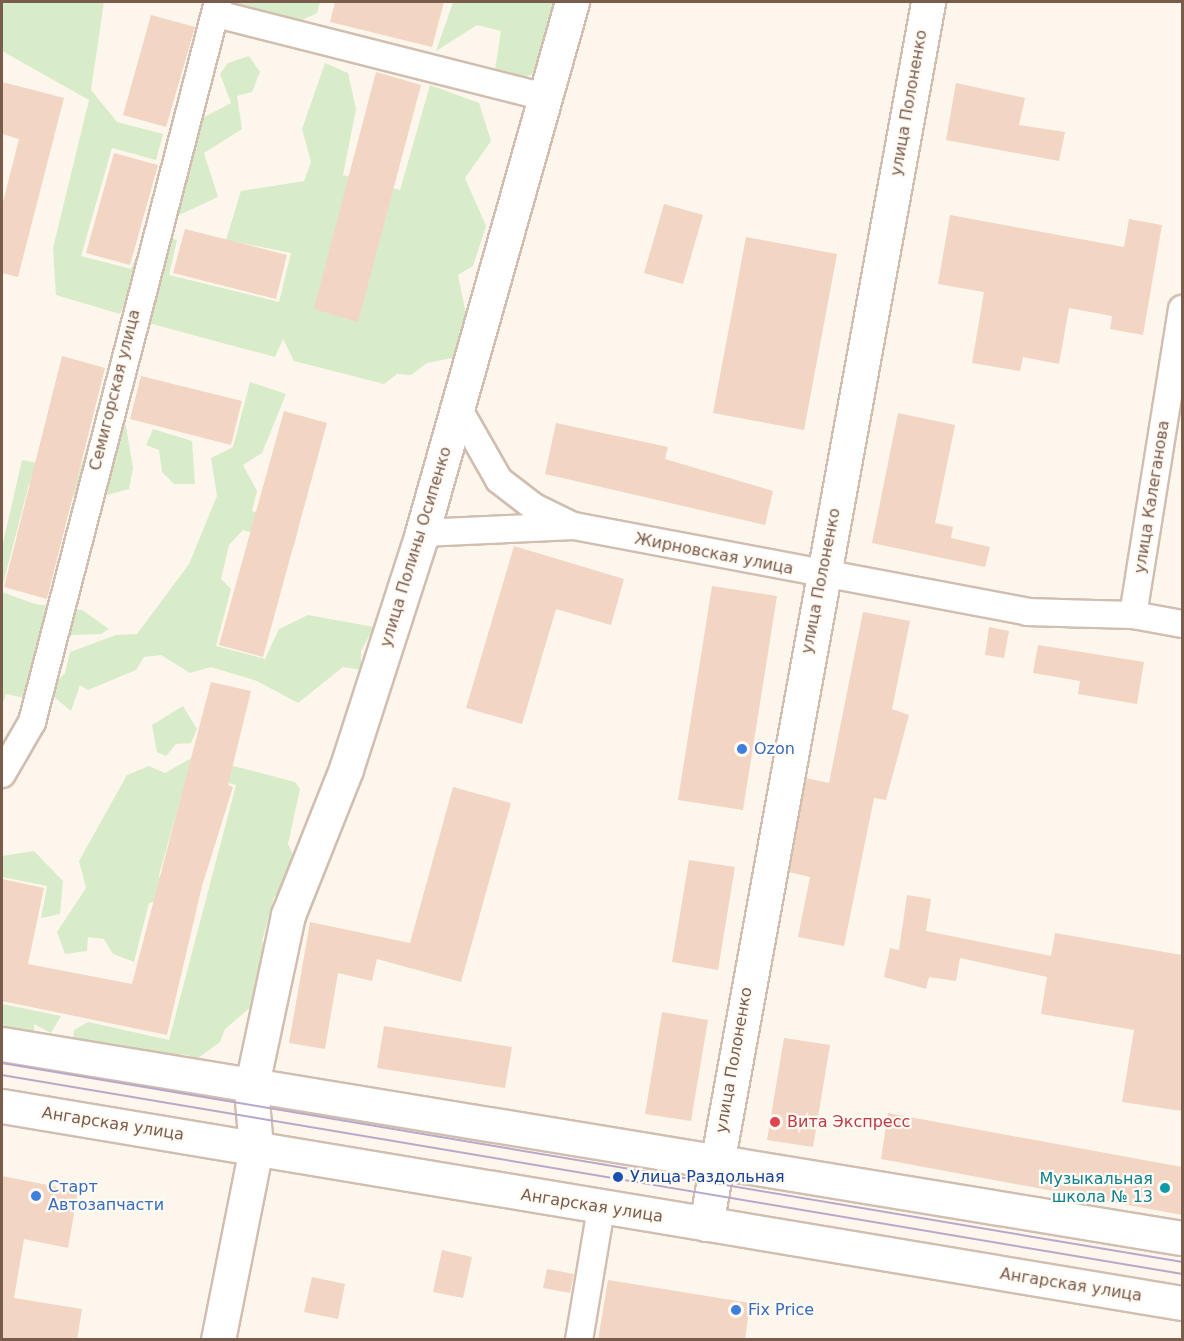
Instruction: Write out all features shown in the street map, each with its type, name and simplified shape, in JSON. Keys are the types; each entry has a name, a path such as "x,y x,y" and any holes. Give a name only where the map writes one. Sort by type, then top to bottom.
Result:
{"main road":[{"name":"улица Полины Осипенко","path":"256,1148 251,1089 288,915 346,769 422,533 572,2"},
{"name":"улица Полоненко","path":"706,1224 928,2"},
{"path":"2,1044 251,1089 1182,1238"},
{"name":"Ангарская улица","path":"2,1106 601,1208 1182,1303"},
{"path":"218,1340 256,1148"}],"street":[{"path":"218,8 546,97"},
{"name":"Семигорская улица","path":"2,774 32,722 130,327 218,8"},
{"name":"улица Калеганова","path":"1133,615 1182,309"},
{"path":"458,408 499,480 534,507 574,526"},
{"name":"Жирновская улица","path":"422,533 574,526 822,576 1027,612 1133,615 1182,624"},
{"path":"579,1340 601,1208"}],"green space":[{"path":"2,2 104,2 91,90 117,122 163,134 156,160 112,148 81,256 131,269 146,233 177,240 169,275 279,302 291,253 226,240 241,191 304,181 311,162 302,129 325,63 348,73 356,109 343,175 400,190 430,85 479,103 491,141 465,178 486,226 473,266 458,275 467,319 452,358 427,363 411,375 397,374 384,384 294,361 283,339 275,357 141,321 128,299 120,314 56,295 53,248 89,100 2,51"},
{"path":"226,2 320,2 317,13 286,28 226,6"},
{"path":"453,2 559,2 532,74 512,83 495,70 501,31 477,25 436,51"},
{"path":"249,56 260,72 252,92 237,96 242,129 204,153 218,197 164,222 191,124 231,103 220,74 228,63"},
{"path":"250,382 286,394 262,453 243,465 257,491 252,511 299,525 294,546 243,530 229,545 221,579 231,589 216,646 265,659 279,629 308,615 374,627 361,651 361,670 343,667 298,703 257,681 211,667 190,673 161,655 144,657 136,670 88,690 80,685 71,711 47,691 65,673 70,652 116,635 137,634 189,564 217,496 211,458 233,447"},
{"path":"103,403 126,426 133,468 129,489 95,498 98,520 84,525 79,498 29,484 2,588 2,547 22,460 79,471"},
{"path":"153,429 192,441 195,484 174,484 162,472 159,450 146,445"},
{"path":"2,592 35,604 82,610 109,629 101,634 72,635 60,645 35,700 6,694 2,706"},
{"path":"183,706 197,729 191,743 176,744 166,756 157,752 152,725"},
{"path":"195,756 295,782 300,789 288,844 295,858 288,886 274,897 262,941 268,958 259,1000 225,1029 220,1042 198,1058 182,1054 179,1070 72,1053 74,1030 88,1022 169,1040 236,785 188,773 159,875 164,901 149,903 134,962 113,954 104,939 88,937 87,951 65,954 57,932 86,888 79,861 127,775 149,766 165,773"},
{"path":"34,851 63,881 60,914 41,918 47,886 2,877 2,856"},
{"path":"2,1004 61,1016 51,1033 34,1024 35,1044 2,1038"}],"building":[{"path":"335,2 444,2 432,47 330,22"},
{"path":"151,15 195,27 166,127 123,115"},
{"path":"376,72 421,85 358,322 314,309"},
{"path":"2,82 64,98 18,277 2,273 2,206 19,139 2,134"},
{"path":"956,83 1025,98 1019,125 1065,132 1059,161 946,140"},
{"path":"114,153 158,165 130,265 86,253"},
{"path":"664,204 703,215 683,284 644,273"},
{"path":"950,215 1124,247 1129,219 1162,225 1143,335 1110,329 1112,316 1069,308 1059,364 1023,357 1020,371 972,363 984,292 938,284"},
{"path":"185,229 287,255 276,299 173,273"},
{"path":"746,237 837,254 804,430 713,413"},
{"path":"62,356 105,368 47,599 4,587"},
{"path":"141,376 242,401 231,445 130,419"},
{"path":"284,411 327,423 263,657 219,645"},
{"path":"898,413 955,425 935,523 953,527 951,538 990,547 985,567 872,543"},
{"path":"556,423 668,447 665,459 773,491 765,525 545,474"},
{"path":"514,546 624,579 611,625 556,609 522,724 466,708"},
{"path":"712,586 777,596 743,810 678,800"},
{"path":"863,612 910,621 892,709 909,715 886,800 874,798 844,946 798,937 810,877 789,872 806,778 829,783"},
{"path":"989,627 1009,631 1004,658 985,655"},
{"path":"1038,645 1144,662 1137,704 1078,694 1080,681 1033,673"},
{"path":"211,682 251,691 228,785 233,787 202,886 167,1035 2,1001 2,879 44,888 28,964 132,984"},
{"path":"453,787 511,803 461,982 377,959 372,981 338,973 325,1049 289,1043 310,922 410,943"},
{"path":"689,860 735,867 718,970 672,962"},
{"path":"907,895 931,899 926,931 1051,956 1055,933 1182,955 1182,1111 1122,1102 1134,1030 1041,1014 1047,977 960,958 956,981 929,977 926,989 884,977 890,948 899,950"},
{"path":"662,1012 708,1020 691,1121 645,1114"},
{"path":"384,1026 512,1047 505,1088 377,1068"},
{"path":"784,1038 830,1045 813,1147 767,1140"},
{"path":"888,1113 1182,1167 1182,1215 881,1159"},
{"path":"2,1176 78,1191 68,1248 24,1239 14,1298 82,1309 77,1340 2,1340"},
{"path":"442,1250 472,1257 463,1298 433,1292"},
{"path":"547,1269 574,1274 570,1293 543,1288"},
{"path":"312,1277 345,1284 338,1319 304,1312"},
{"path":"608,1280 750,1303 745,1340 598,1340"}],"tram line":[{"path":"2,1063 1182,1262"},
{"path":"2,1075 1182,1274"}],"place":[{"name":"Ozon","path":"742,749"},
{"name":"Вита Экспресс","path":"775,1122"},
{"name":"Улица Раздольная","path":"618,1177"},
{"name":"Музыкальная школа № 13","path":"1165,1188"},
{"name":"Старт Автозапчасти","path":"36,1196"},
{"name":"Fix Price","path":"736,1310"}]}
